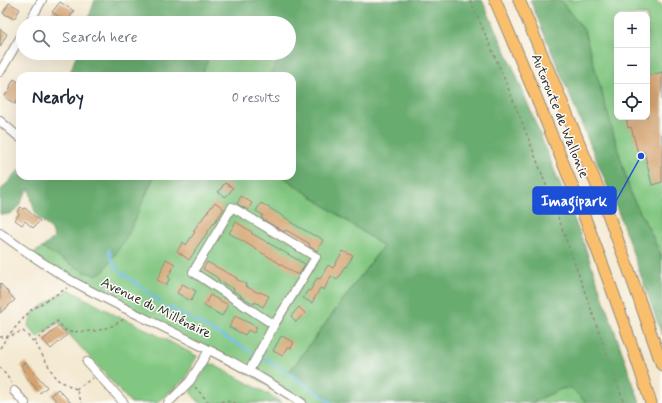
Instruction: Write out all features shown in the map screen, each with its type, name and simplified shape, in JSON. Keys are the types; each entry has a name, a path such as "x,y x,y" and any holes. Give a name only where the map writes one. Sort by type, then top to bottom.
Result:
{"highway":[{"name":"Autoroute de Wallonie","path":"495,0 579,201 611,286 651,403"},
{"name":"Autoroute de Wallonie","path":"519,0 601,195 662,365"}],"street":[{"path":"33,16 42,0"},
{"path":"0,72 16,45"},
{"path":"0,121 16,135"},
{"path":"249,371 274,325 316,257 232,207 193,272 274,325"},
{"name":"Avenue du Millénaire","path":"0,233 73,282 249,371 277,386 302,403"},
{"path":"168,403 190,381 209,350"},
{"path":"88,362 124,403"},
{"path":"14,391 25,403"}],"path":[{"path":"470,0 492,47 537,161 624,403"},
{"path":"0,348 7,337 31,310 66,289 73,282"},
{"path":"34,342 58,321 67,332 96,331 112,326 135,313"},
{"path":"0,337 7,337 23,331 34,342 56,379 76,389 82,403"},
{"path":"0,367 12,382 14,391"},
{"path":"76,389 99,374"},
{"path":"190,381 209,403"},
{"path":"215,403 225,400 236,403"}],"green space":[{"path":"95,0 482,0 513,67 584,244 640,403 587,403 571,388 561,389 531,403 332,403 289,373 383,246 288,180 296,180 296,72 271,72 279,60 296,60 296,16 89,16"},
{"path":"530,0 560,0 584,30 631,195 651,233 662,259 662,335 619,214"},
{"path":"560,0 653,0 662,5 662,259 651,233 631,195 584,30"},
{"path":"75,60 208,60 203,72 70,72"},
{"path":"208,60 279,60 271,72 203,72"},
{"path":"16,173 16,180 152,180 128,235 104,271 95,275 85,272 42,248 54,238 50,228 42,221 35,211 29,188 18,207 11,213 6,214 0,214 0,191"},
{"path":"152,180 288,180 383,246 289,372 332,403 302,403 31,255 42,248 47,251 146,195"},
{"path":"70,290 117,316 132,322 197,356 185,379 157,403 131,403 58,322 38,338 28,326 33,313 62,293"},
{"path":"210,363 272,396 282,403 200,403 190,392"},
{"path":"571,388 587,403 531,403 561,389"}],"building":[{"path":"60,2 74,11 71,16 58,16 52,12"},
{"path":"9,3 20,9 14,19 3,13"},
{"path":"0,29 7,34 0,47"},
{"path":"662,72 662,182 652,185 644,152 638,153 631,127 628,128 627,120 650,120 650,75"},
{"path":"14,79 16,80 15,104 6,98 5,94 7,94 11,87 10,86"},
{"path":"225,183 233,188 226,197 218,192"},
{"path":"241,196 252,203 248,210 237,204"},
{"path":"215,202 224,209 189,260 177,251 183,242 186,245 195,232 193,231"},
{"path":"261,203 291,221 290,222 323,240 317,251 309,246 310,244 286,230 284,232 261,218 263,215 256,211"},
{"path":"21,207 23,209 25,208 40,221 33,228 25,221 22,225 15,220 19,214 17,212"},
{"path":"236,222 252,232 251,233 305,264 299,275 229,233"},
{"path":"343,251 353,256 337,280 331,276 324,290 320,288 312,303 303,298 308,290 310,291 317,278 320,279 328,265 333,268"},
{"path":"166,259 175,264 168,277 170,278 166,285 157,280"},
{"path":"207,262 237,278 236,279 246,284 245,286 269,296 263,307 240,296 241,295 233,291 234,289 224,284 225,283 218,280 218,278 203,269"},
{"path":"0,283 15,300 0,313"},
{"path":"182,284 196,291 191,301 177,293"},
{"path":"210,295 228,305 222,316 204,306"},
{"path":"299,307 305,313 296,322 291,316"},
{"path":"235,316 257,327 254,333 248,330 245,335 229,327"},
{"path":"59,326 67,335 51,349 43,340"},
{"path":"281,336 294,342 291,348 288,347 283,356 273,351"},
{"path":"25,362 47,387 40,393 23,373 25,371 21,366"},
{"path":"58,389 71,403 58,403 51,395"}],"waterway":[{"path":"109,250 114,265 118,269"},
{"path":"122,273 161,302"},
{"path":"167,306 254,353"},
{"path":"263,357 332,403"}],"place":[{"name":"Imagipark","path":"641,156"}]}
